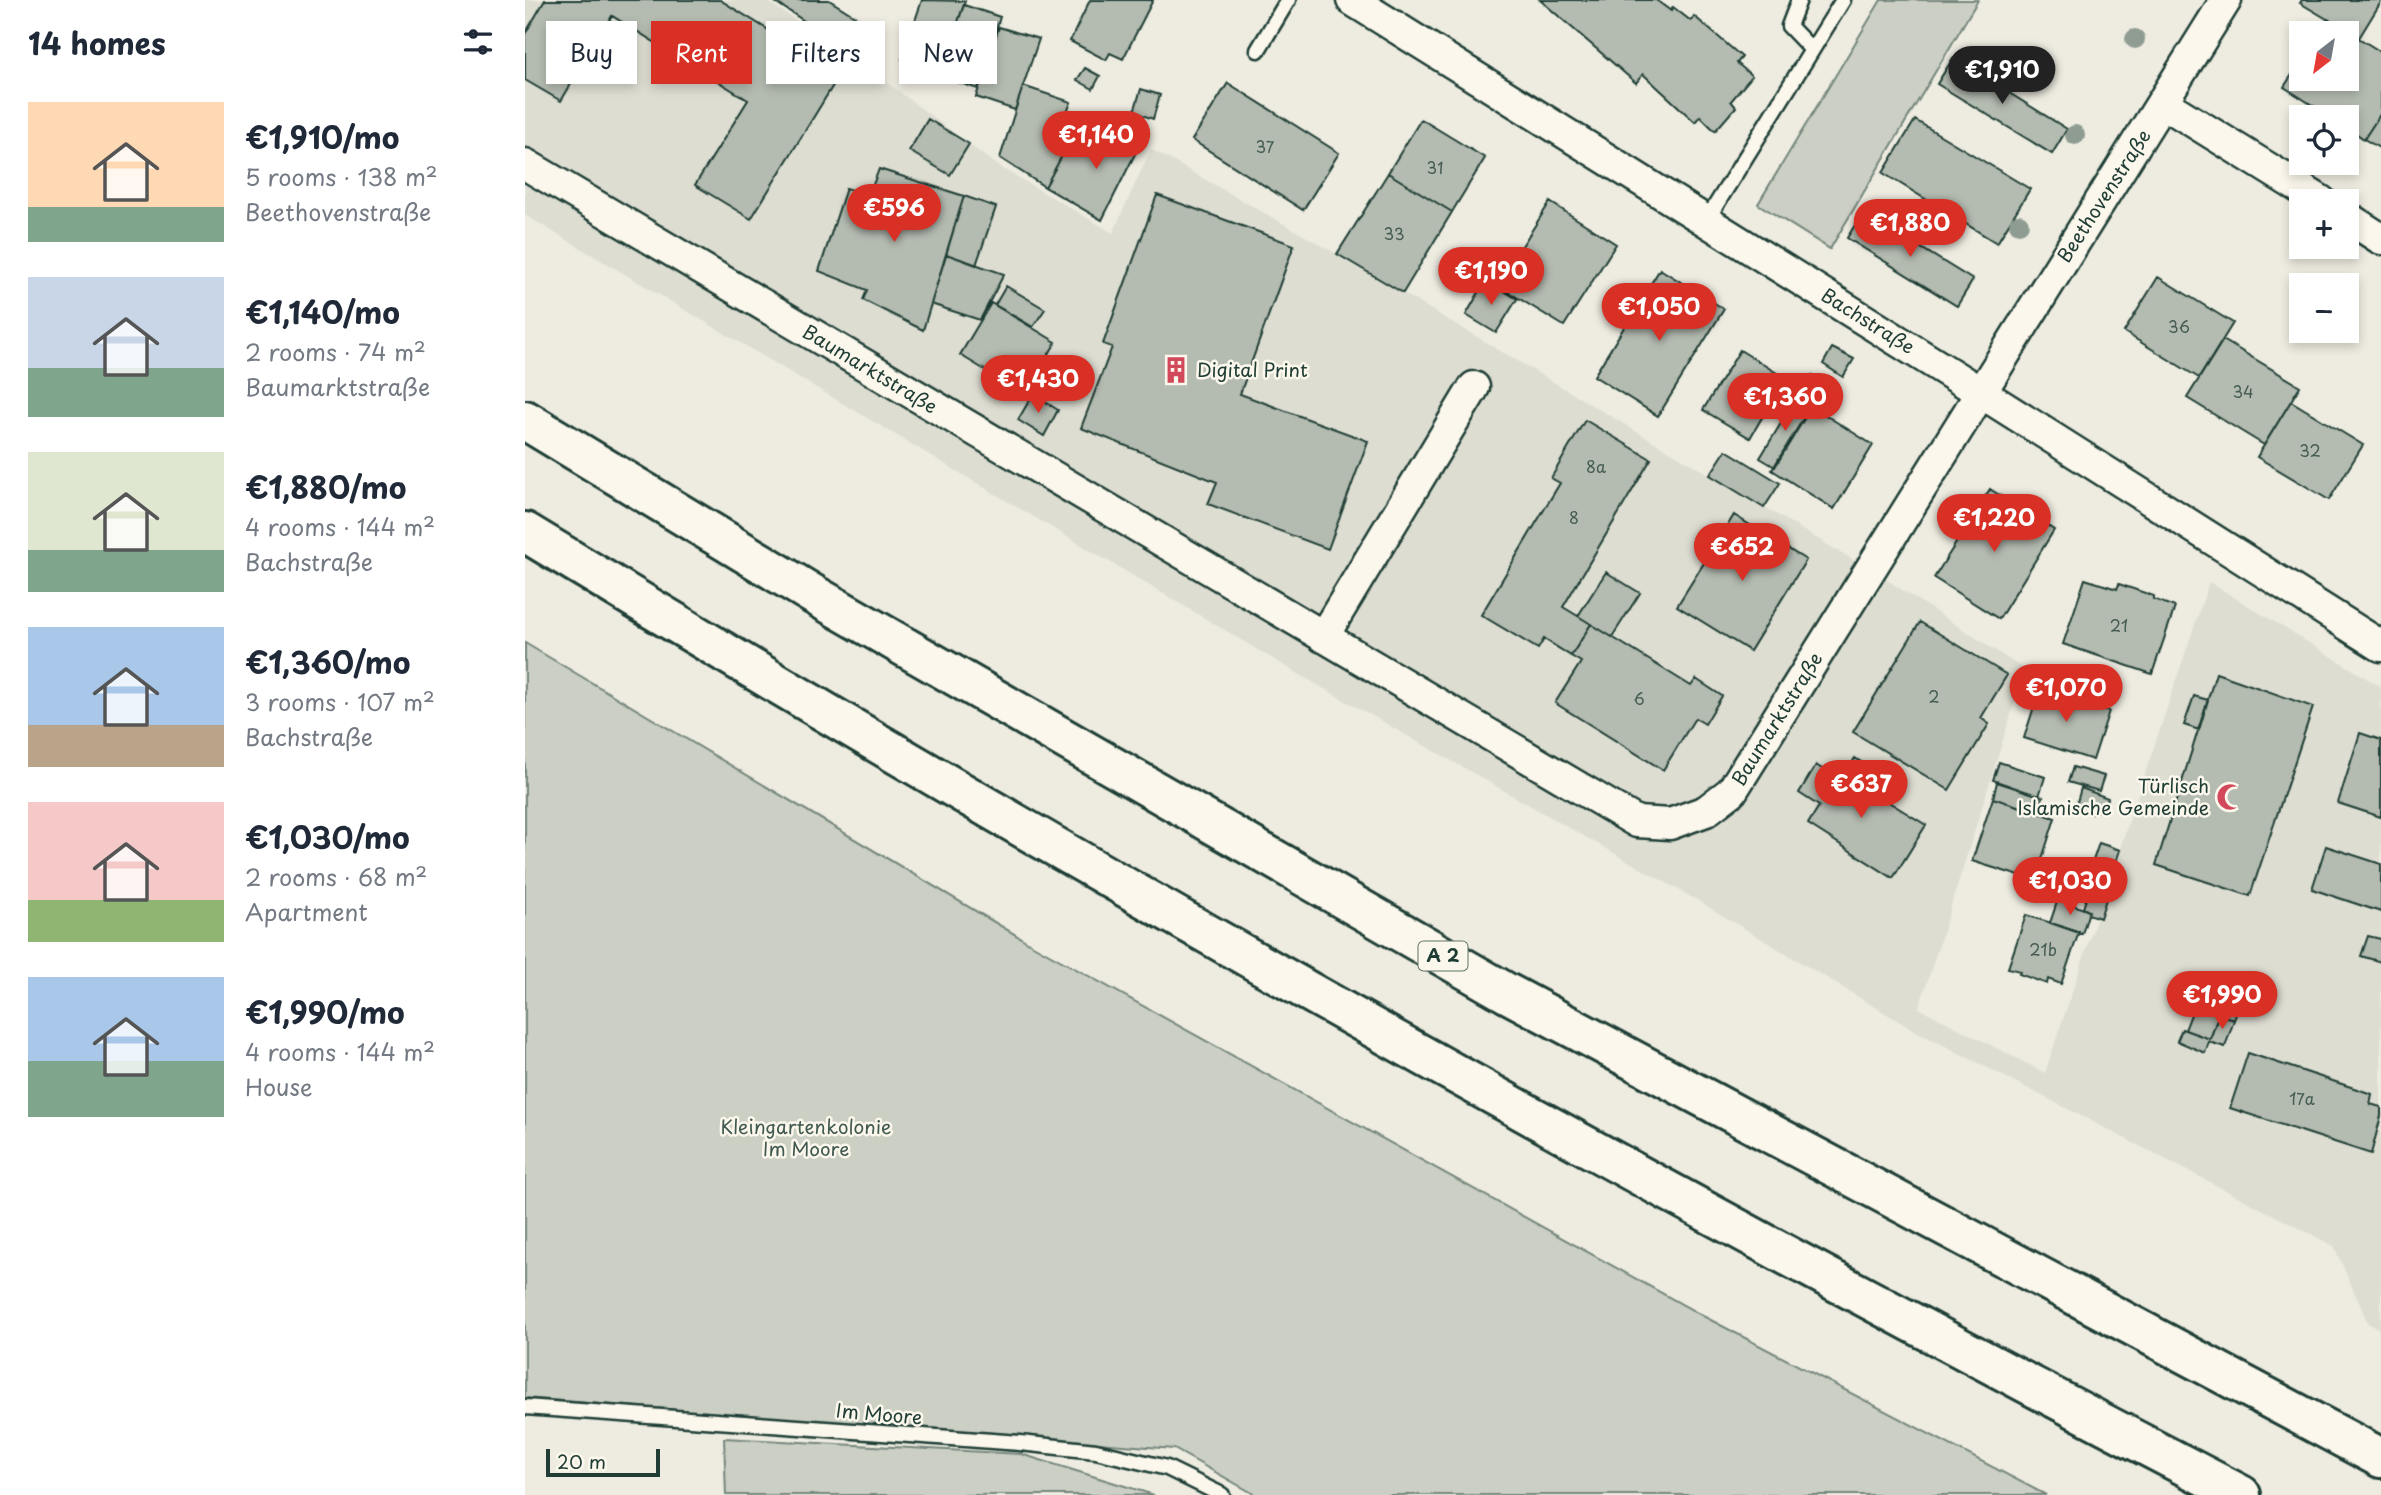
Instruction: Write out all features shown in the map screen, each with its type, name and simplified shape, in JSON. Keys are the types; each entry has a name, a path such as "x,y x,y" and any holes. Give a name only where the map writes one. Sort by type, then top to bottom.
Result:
{"highway":[{"name":"A 2","path":"525,420 816,596 1507,993 2381,1458"},
{"path":"525,532 772,683 1459,1077 1988,1364 2241,1495"}],"street":[{"name":"Bachstraße","path":"1352,0 2381,646"},
{"name":"Beethovenstraße","path":"1980,392 2226,0"},
{"path":"2163,103 2302,189"},
{"name":"Baumarktstraße","path":"525,164 1637,822 1670,824 1706,811 1732,791 1980,392"},
{"path":"2359,225 2381,239"},
{"path":"1323,637 1474,387"}],"lane":[{"path":"1258,50 1288,0"},
{"path":"1799,0 1789,26 1812,50"},
{"path":"1706,221 1843,0"},
{"name":"Im Moore","path":"525,1407 1020,1443 1095,1451 1167,1468 1222,1495"}],"shaded area":[{"path":"525,0 765,0 797,21 766,21 766,84 885,84 885,81 995,164 1113,233 1151,149 1337,254 1887,580 2025,670 1919,1008 2045,1073 2209,582 2381,687 2381,1330 2368,1323 2334,1246 1912,1029 1700,902 1302,676 525,215"}],"green space":[{"path":"1881,0 1978,0 1830,249 1758,204"},
{"name":"Kleingartenkolonie Im Moore","path":"525,643 1031,944 1705,1317 2046,1495 1256,1495 1174,1449 525,1398"},
{"path":"724,1438 1021,1454 1154,1495 726,1495"}],"building":[{"path":"545,0 720,0 766,28 766,84 834,84 751,219 695,185 748,100 722,84 752,84 752,21 651,21 651,40 637,31 637,21 620,21 612,16 609,21 546,21 546,84 571,84 561,101 525,80 525,34"},
{"path":"772,0 829,0 863,21 804,21"},
{"path":"922,0 965,1 958,21 915,21"},
{"path":"1090,0 1153,0 1123,59 1110,53 1106,60 1070,41"},
{"path":"1540,0 1656,0 1671,11 1673,7 1691,21 1694,16 1742,57 1737,63 1752,76 1731,101 1736,107 1715,131 1700,116 1695,122 1643,74 1636,83"},
{"path":"2302,0 2381,0 2359,38 2359,21 2330,21 2300,3"},
{"path":"964,5 1000,17 997,27 997,21 958,21"},
{"path":"999,27 1039,39 1015,110 976,97 980,84 997,84"},
{"path":"2359,38 2381,52 2381,113 2364,139 2359,135 2359,105 2312,105 2290,91 2359,91"},
{"path":"1953,58 2067,129 2052,154 1937,84"},
{"path":"1085,68 1100,76 1093,89 1077,80"},
{"path":"1228,83 1339,153 1303,210 1192,140"},
{"path":"963,84 980,84 978,89"},
{"path":"1023,86 1071,102 1058,137 1069,143 1045,187 1000,158"},
{"path":"1141,89 1160,95 1153,119 1134,112"},
{"path":"2381,113 2381,149 2364,139"},
{"path":"928,119 969,144 950,175 909,151"},
{"path":"1421,119 1485,158 1452,212 1388,173"},
{"path":"1915,120 2030,189 1997,243 1883,173"},
{"path":"1112,121 1144,136 1102,220 1045,187 1069,143 1095,158"},
{"path":"879,169 964,196 923,330 863,300 867,290 819,271 846,188 869,195"},
{"path":"1388,173 1452,212 1403,293 1337,254"},
{"name":"Digital Print","path":"1157,195 1294,245 1240,394 1368,441 1328,549 1208,504 1217,482 1081,428 1112,347 1103,344"},
{"path":"964,196 996,207 976,265 946,254"},
{"path":"1550,202 1616,244 1564,326 1497,285"},
{"path":"1863,212 1973,280 1957,306 1847,238"},
{"path":"946,254 1004,274 980,320 931,304"},
{"path":"1660,269 1724,309 1658,416 1594,376"},
{"path":"2158,277 2233,323 2199,378 2124,332"},
{"path":"1486,280 1517,299 1496,333 1466,315"},
{"path":"1006,286 1045,309 1033,327 995,305"},
{"path":"991,303 1056,342 1025,394 960,355"},
{"path":"2223,340 2300,386 2264,445 2187,398"},
{"path":"1832,348 1854,359 1843,377 1823,364"},
{"path":"1740,350 1785,378 1750,438 1703,410"},
{"path":"1812,375 1832,386 1819,406 1800,395"},
{"path":"1033,394 1058,410 1044,436 1018,420"},
{"path":"1795,400 1810,409 1775,467 1760,458"},
{"path":"2291,401 2363,445 2329,500 2257,457"},
{"path":"1811,406 1873,445 1834,509 1772,470"},
{"path":"1585,420 1651,459 1563,607 1591,624 1571,656 1544,639 1538,649 1481,615 1560,483 1551,478"},
{"path":"1726,450 1780,483 1764,508 1710,475"},
{"path":"1990,489 2054,530 1999,619 1934,578"},
{"path":"1734,515 1806,560 1750,651 1677,606"},
{"path":"1606,572 1640,593 1612,637 1578,616"},
{"path":"2085,579 2117,589 2119,584 2154,596 2153,599 2175,607 2152,674 2063,644"},
{"path":"1920,622 2007,675 1981,718 1989,724 1949,790 1853,732"},
{"path":"1591,624 1691,686 1696,679 1722,696 1705,724 1695,718 1663,770 1555,703 1581,662 1571,656"},
{"name":"Türlisch Islamische Gemeinde","path":"2216,673 2313,707 2250,896 2156,865"},
{"path":"2040,688 2109,711 2093,760 2024,738"},
{"path":"2194,696 2208,700 2199,730 2184,725"},
{"path":"2360,733 2381,740 2381,817 2338,803"},
{"path":"1855,758 1899,786 1889,802 1845,775"},
{"path":"1999,762 2045,777 2039,796 1993,780"},
{"path":"1816,765 1836,778 1840,772 1926,825 1893,878 1808,824 1819,806 1799,793"},
{"path":"2073,767 2104,776 2099,791 2068,782"},
{"path":"1997,782 2043,797 2038,813 1993,798"},
{"path":"2081,788 2108,798 2103,813 2094,810 2092,814 2075,809"},
{"path":"1993,798 2055,818 2035,881 1972,861"},
{"path":"2099,843 2120,850 2105,894 2084,887"},
{"path":"2326,846 2381,864 2381,912 2312,889"},
{"path":"2042,860 2076,872 2066,902 2031,890"},
{"path":"2089,890 2107,896 2100,918 2088,914 2089,911 2083,908"},
{"path":"2058,899 2089,911 2082,934 2050,923"},
{"path":"2026,915 2079,932 2061,984 2048,979 2047,984 2008,968"},
{"path":"2368,936 2381,939 2381,962 2361,956"},
{"path":"2220,989 2242,998 2234,1020 2213,1011"},
{"path":"2195,1004 2219,1013 2210,1039 2185,1030"},
{"path":"2219,1015 2234,1020 2225,1047 2209,1042"},
{"path":"2182,1029 2210,1039 2205,1053 2177,1041"},
{"path":"2248,1053 2372,1094 2370,1104 2381,1107 2381,1116 2371,1154 2230,1108"}],"place":[{"name":"Digital Print","path":"1176,370"},
{"name":"Türlisch Islamische Gemeinde","path":"2230,797"}]}
